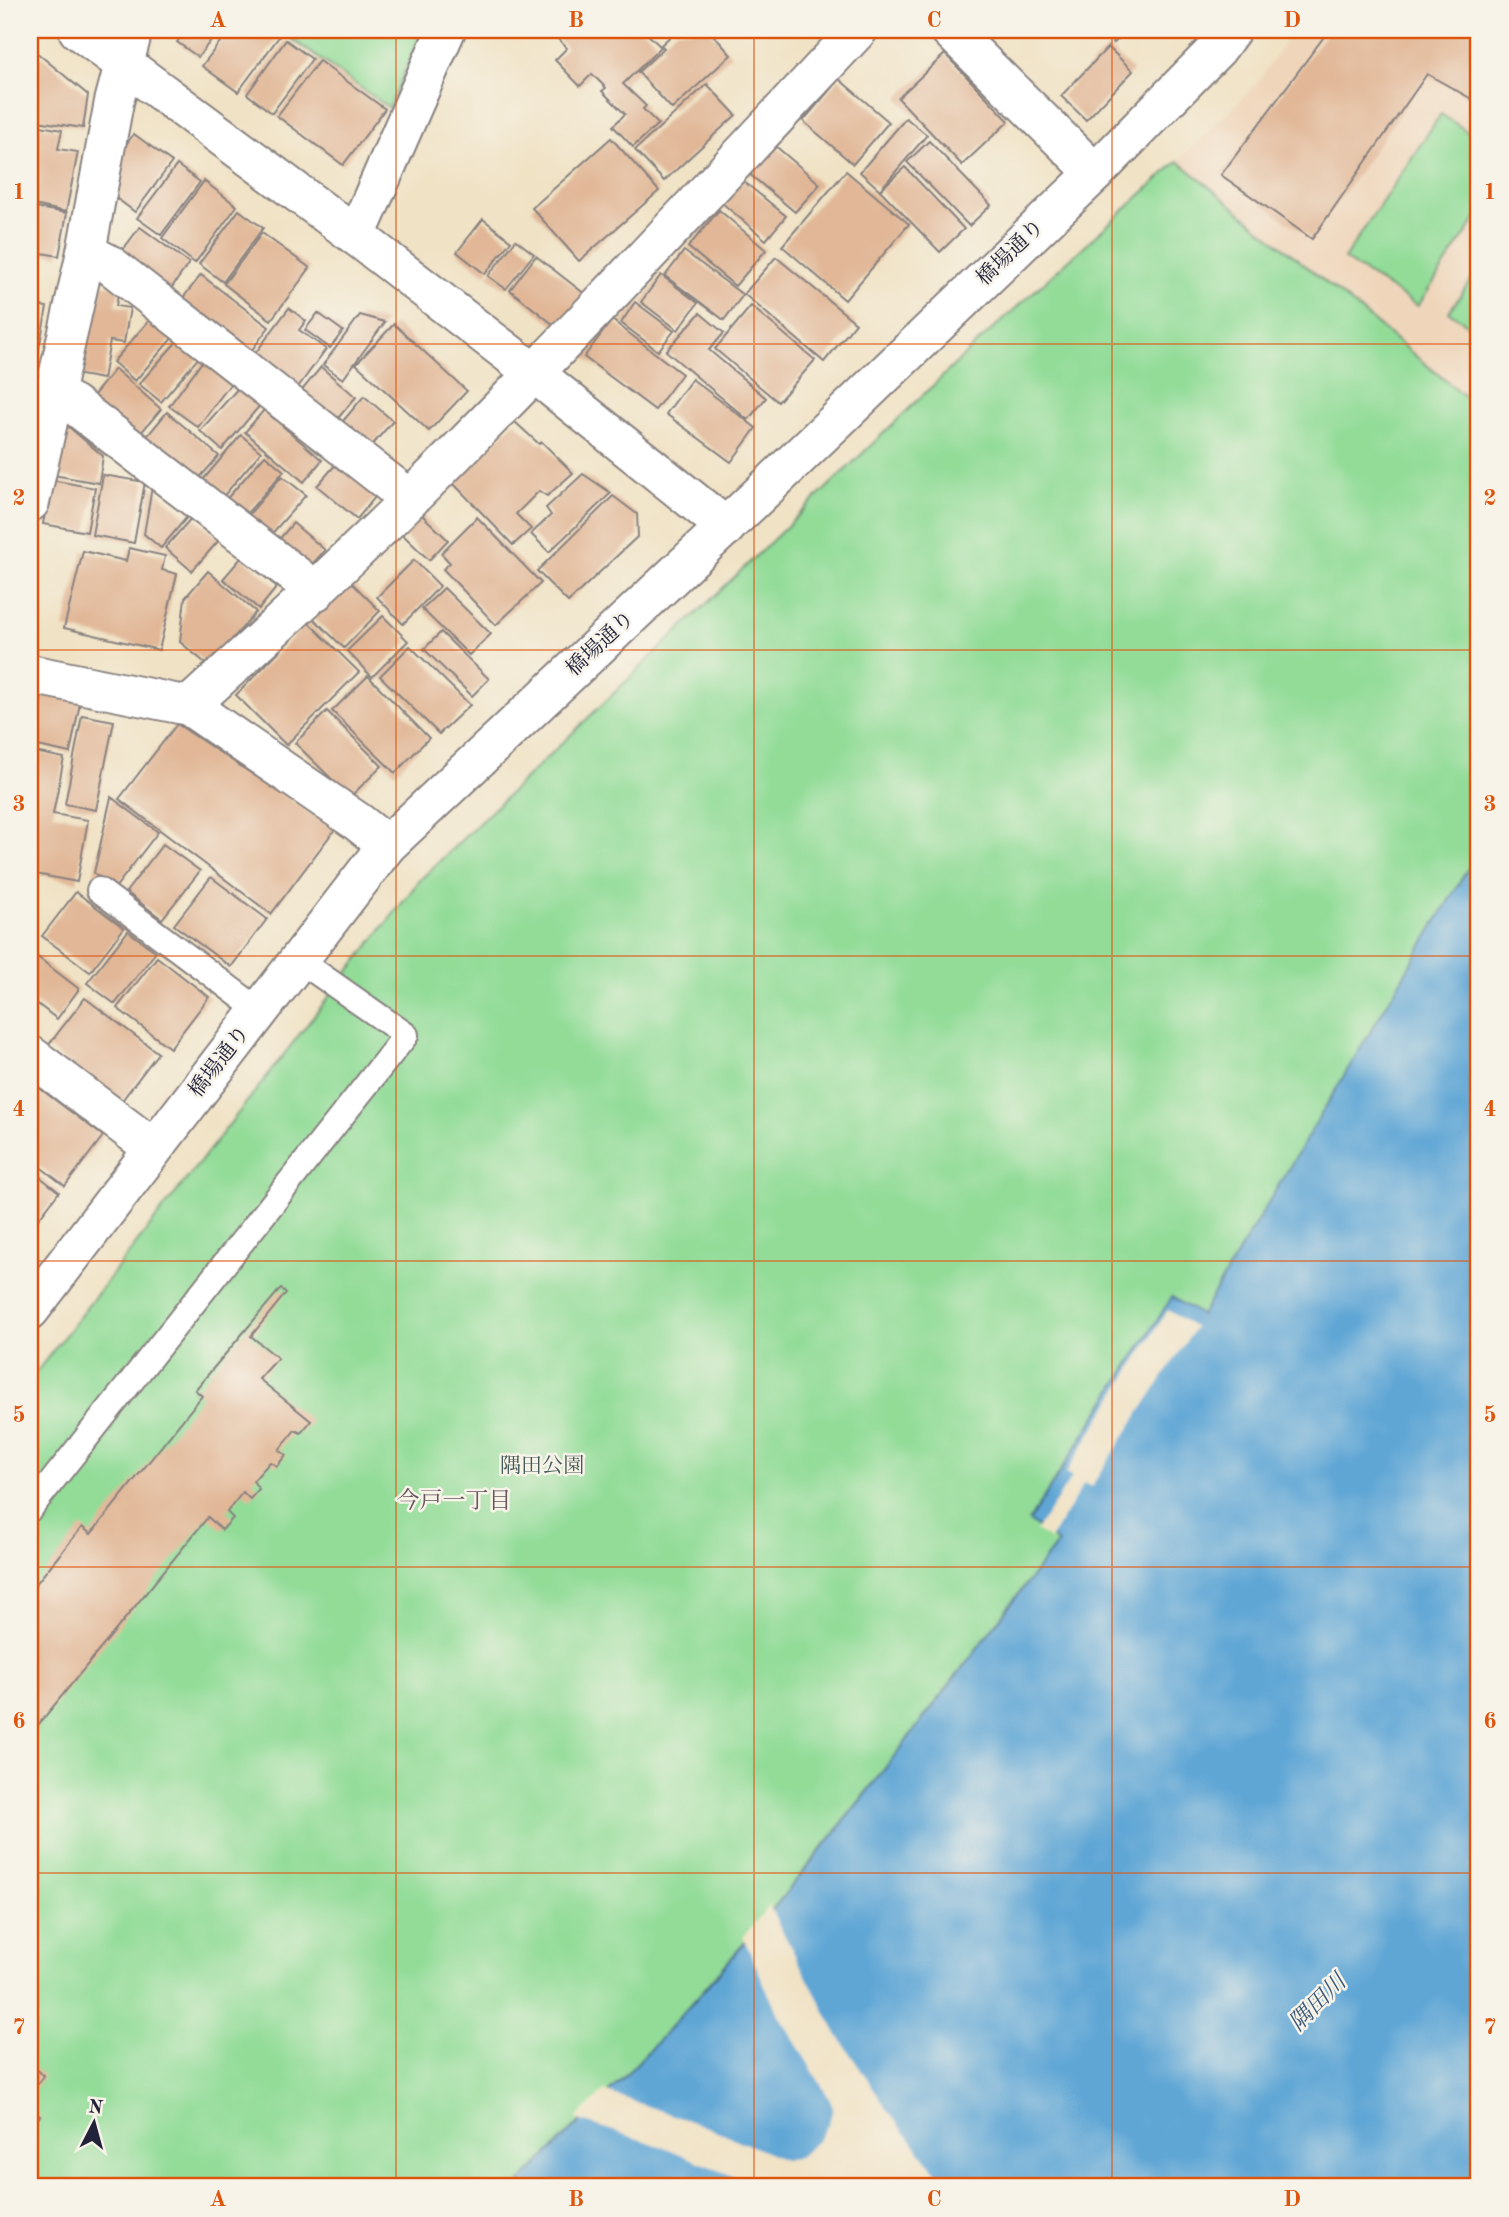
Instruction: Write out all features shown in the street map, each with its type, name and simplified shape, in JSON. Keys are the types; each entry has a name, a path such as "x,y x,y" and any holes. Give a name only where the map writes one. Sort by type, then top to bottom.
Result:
{"street":[{"path":"78,30 128,47 356,236 534,373 726,527"},
{"path":"356,236 446,30"},
{"path":"189,706 316,591 410,499 534,373 858,30"},
{"path":"950,30 1095,173"},
{"name":"橋場通り","path":"34,1297 387,845 726,527 1095,173 1217,50 1230,30"},
{"path":"30,502 86,252 128,47"},
{"path":"86,252 109,264 410,499"},
{"path":"55,395 73,404 316,591"},
{"path":"30,674 189,706 358,822 387,845"},
{"path":"30,1055 153,1148"}],"lane":[{"path":"99,890 260,1011"},
{"path":"30,1509 406,1035 299,960"}],"shaded area":[{"path":"1293,30 1479,30 1479,408 1178,161 1256,85"}],"green space":[{"path":"279,30 423,30 389,108"},
{"path":"1441,114 1479,139 1479,214 1418,306 1344,259"},
{"name":"隅田公園","path":"1178,161 1479,408 1479,850 1201,1316 1172,1298 1029,1520 1058,1542 780,1900 661,2037 516,2187 30,2187 30,1380 420,880 974,346"},
{"path":"1479,268 1479,332 1449,312"}],"water":[{"name":"隅田川","path":"1479,850 1479,2187 516,2187 641,2060 780,1901 1058,1543 1029,1521 1172,1297 1201,1315"}],"pier":[{"path":"1168,1310 1195,1328 1091,1487 1084,1483 1050,1540 1036,1531 1072,1477 1066,1473"},
{"path":"769,1906 837,2034 891,2115 948,2187 759,2187 666,2148 576,2119 604,2091 707,2127 784,2160 798,2157 818,2140 829,2123 833,2108 776,2010 743,1937"}],"building":[{"path":"186,30 219,30 198,57 177,42"},
{"path":"229,30 276,30 281,34 238,92 202,66"},
{"path":"561,30 643,30 661,47 623,84 646,106 643,109 658,124 633,147 613,126 625,114 602,91 606,88 592,74 580,86 555,60 567,48 555,36"},
{"path":"677,30 709,30 731,55 672,109 638,72 664,48 661,45"},
{"path":"1100,30 1127,30 1114,43"},
{"path":"1329,30 1479,30 1479,103 1427,74 1312,239 1221,175"},
{"path":"286,40 312,59 272,113 247,94"},
{"path":"30,47 88,95 83,128 30,120"},
{"path":"1108,47 1133,71 1086,120 1061,96"},
{"path":"945,54 1009,121 962,165 898,98"},
{"path":"319,61 385,109 343,165 277,116"},
{"path":"839,79 889,122 853,164 803,121"},
{"path":"707,84 736,115 664,181 635,150"},
{"path":"906,118 927,135 880,190 860,172"},
{"path":"30,124 62,130 58,149 78,152 66,212 30,204"},
{"path":"134,134 172,162 135,212 111,194 118,155"},
{"path":"611,138 659,191 579,261 532,208"},
{"path":"929,141 991,205 969,226 907,162"},
{"path":"772,143 820,184 795,212 747,172"},
{"path":"177,165 200,182 161,235 137,218"},
{"path":"905,167 964,229 940,252 880,190"},
{"path":"846,171 909,224 845,300 782,246"},
{"path":"742,180 786,216 766,240 722,203"},
{"path":"204,181 237,206 195,263 162,238"},
{"path":"30,207 67,213 59,256 30,251"},
{"path":"239,210 263,228 223,282 199,264"},
{"path":"719,210 766,250 735,286 688,247"},
{"path":"483,219 511,241 485,274 457,252"},
{"path":"140,227 189,263 165,297 115,260"},
{"path":"262,233 310,268 271,320 224,284"},
{"path":"516,240 534,254 506,289 488,276"},
{"path":"684,251 743,295 724,320 665,276"},
{"path":"536,256 586,295 559,329 510,290"},
{"path":"776,257 856,323 824,362 744,294"},
{"path":"201,275 269,327 248,355 179,303"},
{"path":"661,275 698,303 678,330 641,302"},
{"path":"91,282 119,287 116,306 130,308 124,343 110,341 103,379 75,374"},
{"path":"635,302 674,331 658,351 621,323"},
{"path":"30,304 47,307 38,354 30,352"},
{"path":"751,306 815,360 778,402 715,349"},
{"path":"289,308 306,321 299,330 326,349 298,387 254,355"},
{"path":"318,313 343,331 330,348 305,330"},
{"path":"700,313 724,333 709,350 766,398 748,420 666,351"},
{"path":"360,315 385,322 343,379 323,365"},
{"path":"152,317 174,336 135,381 113,362"},
{"path":"612,320 682,374 655,410 584,357"},
{"path":"394,324 467,391 429,431 356,364"},
{"path":"180,338 201,355 161,402 139,384"},
{"path":"205,358 234,379 198,427 169,406"},
{"path":"321,367 356,397 333,424 298,395"},
{"path":"115,369 161,409 135,440 89,401"},
{"path":"692,379 756,428 731,462 666,414"},
{"path":"240,386 261,404 222,450 200,431"},
{"path":"364,396 393,421 366,452 338,427"},
{"path":"264,410 322,460 304,482 245,432"},
{"path":"167,412 219,456 194,484 143,441"},
{"path":"63,422 103,456 99,483 53,475"},
{"path":"515,422 539,444 542,442 573,473 547,496 539,491 516,514 531,529 513,545 451,481"},
{"path":"241,435 261,452 221,499 202,481"},
{"path":"265,455 284,471 242,519 223,503"},
{"path":"337,463 376,496 357,519 317,486"},
{"path":"583,474 611,493 549,552 531,534 551,515 546,508"},
{"path":"103,475 145,482 134,543 92,535"},
{"path":"282,476 306,495 268,538 245,519"},
{"path":"51,480 95,488 87,532 43,524"},
{"path":"152,487 187,517 161,548 144,534"},
{"path":"613,496 637,514 638,536 568,602 537,571"},
{"path":"421,514 448,540 429,560 401,533"},
{"path":"193,516 220,539 192,571 165,548"},
{"path":"477,517 541,583 496,625 443,569 450,563 441,553"},
{"path":"293,523 325,550 308,569 276,543"},
{"path":"129,548 165,556 162,570 177,574 159,650 64,628 83,551 126,561"},
{"path":"242,557 277,587 259,609 223,579"},
{"path":"414,560 440,586 403,624 377,597"},
{"path":"208,571 256,612 209,666 180,642 185,598"},
{"path":"350,581 380,611 344,648 313,618"},
{"path":"444,588 491,634 469,655 422,609"},
{"path":"383,616 408,641 372,677 347,651"},
{"path":"308,622 359,672 286,745 236,695"},
{"path":"441,632 489,679 472,696 424,649"},
{"path":"410,646 470,705 439,734 380,676"},
{"path":"368,676 429,738 395,773 332,711"},
{"path":"30,690 37,691 31,719 30,719"},
{"path":"43,691 81,698 70,753 33,745"},
{"path":"327,711 382,766 350,797 295,743"},
{"path":"82,715 114,721 96,810 65,804"},
{"path":"177,724 335,829 271,914 119,799"},
{"path":"30,751 64,758 53,814 88,820 77,882 30,873"},
{"path":"111,797 158,832 115,888 94,873"},
{"path":"163,844 200,871 162,919 126,892"},
{"path":"211,877 267,919 231,967 174,925"},
{"path":"76,892 124,928 90,972 42,936"},
{"path":"30,911 37,913 31,945 30,945"},
{"path":"128,931 156,952 115,1004 87,983"},
{"path":"31,952 79,989 57,1019 30,998"},
{"path":"157,957 209,997 170,1048 117,1008"},
{"path":"85,998 158,1053 120,1103 47,1047"},
{"path":"30,1081 103,1136 65,1186 30,1159"},
{"path":"30,1169 59,1192 30,1230"},
{"path":"281,1288 286,1293 251,1336 278,1358 259,1379 311,1421 301,1433 295,1430 279,1450 286,1455 277,1466 270,1462 253,1481 259,1489 250,1499 243,1492 227,1512 233,1518 222,1530 208,1517 30,1735 30,1591 82,1527 91,1534 202,1396 195,1390"},
{"path":"30,2065 44,2076 30,2094"},
{"path":"30,2108 40,2116 30,2129"}],"district":[{"name":"今戸一丁目","path":"454,1501"}]}
